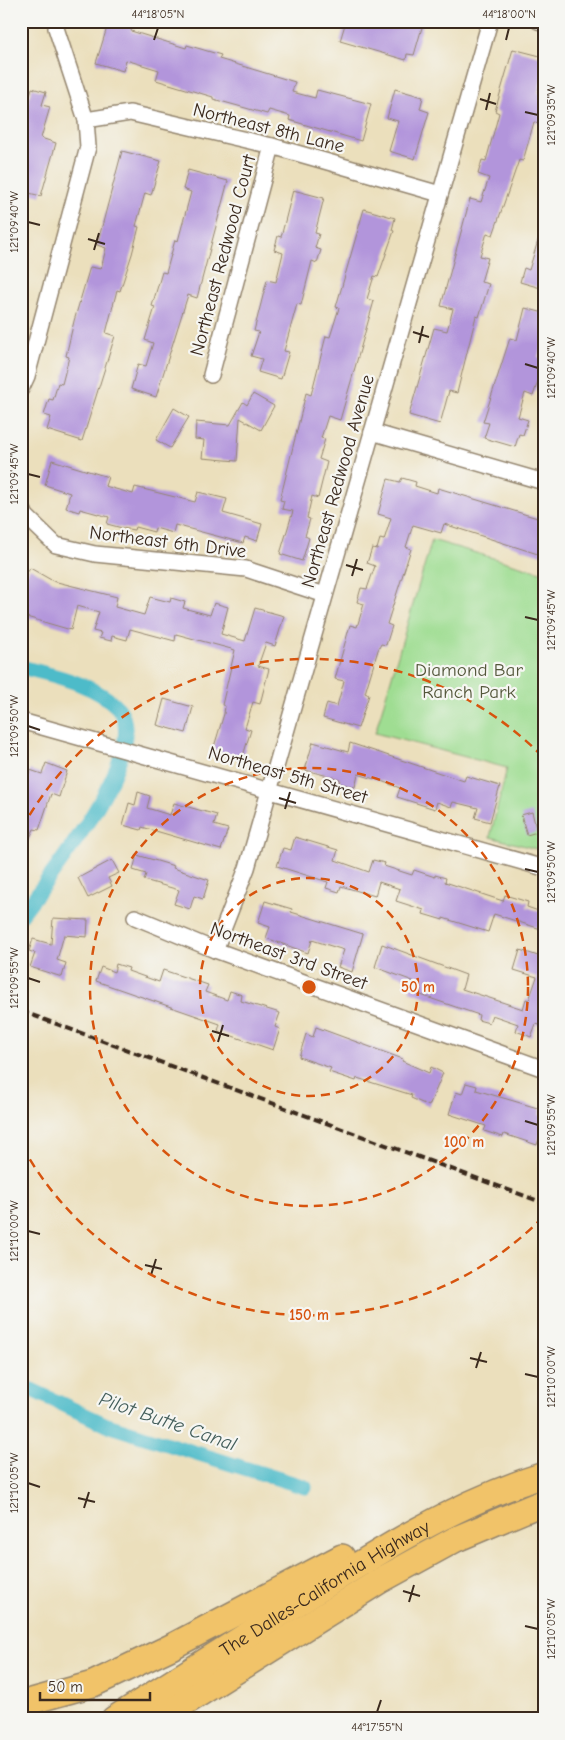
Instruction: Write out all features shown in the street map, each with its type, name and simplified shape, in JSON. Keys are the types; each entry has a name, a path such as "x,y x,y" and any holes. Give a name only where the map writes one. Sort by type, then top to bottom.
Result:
{"highway":[{"name":"The Dalles-California Highway","path":"114,1719 367,1559 449,1514 522,1482 544,1475"},
{"name":"The Dalles-California Highway","path":"159,1719 381,1580 456,1539 544,1502"},
{"path":"21,1704 93,1684 172,1647 363,1546 449,1514"},
{"path":"186,1719 314,1621"}],"street":[{"path":"21,389 27,376 88,147 86,120 56,28 58,21"},
{"name":"Northeast Redwood Avenue","path":"215,950 247,868 490,21"},
{"path":"538,21 544,23"},
{"name":"Northeast 8th Lane","path":"86,120 130,113 272,146 440,194"},
{"name":"Northeast Redwood Court","path":"210,375 272,146"},
{"path":"372,432 544,482"},
{"name":"Northeast 6th Drive","path":"21,505 26,516 56,545 95,554 246,569 325,595"},
{"name":"Northeast 5th Street","path":"21,722 269,789 544,868"},
{"name":"Northeast 3rd Street","path":"135,917 215,950 544,1069"}],"green space":[{"name":"Diamond Bar Ranch Park","path":"432,540 544,573 544,851 490,837 507,768 375,733"}],"building":[{"path":"109,21 134,21 131,31 186,48 187,45 221,55 219,59 295,82 292,92 315,98 317,90 371,104 361,141 289,120 290,116 269,110 267,114 156,80 159,70 126,60 123,71 96,63"},
{"path":"346,21 373,21 387,25 388,22 404,26 406,21 423,24 414,55 407,54 406,60 340,41"},
{"path":"513,49 544,57 544,70 538,93 544,94 544,105 539,123 534,122 523,161 519,160 493,235 487,233 480,256 488,258 481,282 489,284 479,317 476,316 457,393 449,391 440,424 409,415 434,328 447,331 453,309 441,306 470,199 481,202 489,178 478,174 482,160 486,161 499,113 495,111"},
{"path":"32,88 46,92 42,105 50,107 41,138 56,143 41,196 21,191 21,125"},
{"path":"395,89 423,97 420,109 429,112 415,159 389,151 398,121 387,118"},
{"path":"122,151 161,161 151,195 145,193 136,226 139,227 132,254 120,291 117,290 106,333 115,336 82,441 47,430 51,417 44,415 49,399 53,400 58,383 62,384 69,357 66,356 74,321 90,267 101,269 106,248 97,245"},
{"path":"188,170 228,181 197,298 188,295 156,397 131,389 138,364 146,366 153,343 145,340 155,307 152,306 162,272 166,273 175,240 178,241 191,192 183,189"},
{"path":"293,190 324,198 315,233 319,234 315,248 321,250 317,263 312,261 301,305 297,304 284,351 289,352 281,379 258,372 262,359 251,356 259,332 254,331 267,280 276,282 283,253 274,250 278,236 281,237"},
{"path":"364,209 395,218 392,230 394,231 378,277 374,276 367,299 374,301 340,420 328,416 321,438 325,439 319,459 327,462 318,498 312,496 307,518 310,519 305,536 309,538 302,561 280,554 293,511 282,509 284,501 280,500 306,393 311,395 326,336 330,337 339,308 336,307"},
{"path":"541,231 544,231 544,289 520,282 524,268 529,270"},
{"path":"525,308 544,313 544,338 538,357 544,359 544,363 533,396 525,393 518,417 528,420 523,435 519,434 515,447 484,438 489,423 483,422 510,338 517,340"},
{"path":"253,394 274,406 261,430 240,418 237,461 202,458 204,440 195,439 196,422 230,425 243,402 247,405"},
{"path":"174,408 189,417 170,448 156,440"},
{"path":"52,460 108,477 105,486 133,494 135,487 195,502 198,492 227,499 223,513 262,524 257,541 245,537 243,543 175,525 173,533 155,528 154,532 135,527 134,530 122,528 107,524 109,517 80,509 79,512 66,508 70,493 45,485"},
{"path":"402,478 416,482 415,486 437,493 438,488 544,520 544,556 444,524 441,533 413,525 406,547 411,549 387,624 392,626 386,645 381,644 378,650 365,693 369,695 358,728 323,718 327,703 337,706 344,681 335,679 350,625 357,627 364,604 357,602 361,588 367,589 375,566 367,563 372,548 377,549 380,539 384,540 391,518 378,514 388,479 400,482"},
{"path":"30,568 53,581 117,597 115,607 144,615 150,597 170,602 171,598 185,602 183,608 210,615 214,603 228,607 221,634 245,641 255,608 284,616 275,646 266,643 258,666 269,669 260,704 253,702 245,728 251,730 242,759 213,750 224,714 225,706 222,705 235,650 176,634 175,641 130,629 127,640 112,636 111,641 99,638 101,633 93,631 99,612 77,606 71,630 23,616 28,608 21,604 21,584"},
{"path":"164,699 193,707 186,733 157,725"},
{"path":"313,742 348,752 350,743 464,781 466,776 500,786 490,822 475,818 478,808 453,802 451,807 437,802 435,809 397,797 400,788 358,774 355,787 339,783 340,779 305,770"},
{"path":"46,763 67,771 59,797 51,794 39,830 34,829 21,857 21,798 30,770 42,774"},
{"path":"138,792 150,796 147,808 170,815 174,803 217,815 214,825 228,829 221,850 142,827 141,830 123,825 129,803 135,805"},
{"path":"532,812 537,832 527,835 521,815"},
{"path":"295,837 338,850 335,860 369,872 373,860 385,863 384,866 412,875 414,870 435,877 435,875 446,878 445,882 503,901 505,895 528,902 527,907 544,913 544,930 494,914 488,932 443,918 443,920 423,914 424,910 396,901 400,889 379,882 375,896 341,886 339,892 326,888 328,882 277,866 283,848 291,850"},
{"path":"137,855 174,866 173,868 209,880 203,899 194,896 190,909 174,904 179,890 144,880 146,874 133,870"},
{"path":"112,860 119,873 108,878 112,886 88,898 78,878"},
{"path":"265,901 292,909 291,912 363,934 352,972 338,967 344,950 312,940 308,953 266,938 270,927 258,923"},
{"path":"53,918 88,920 87,937 64,935 57,960 66,963 62,977 30,967 35,953 29,951 33,939 51,944"},
{"path":"382,944 466,975 462,989 523,1009 526,999 529,1000 537,977 514,970 520,950 544,958 544,1026 536,1024 531,1037 516,1031 518,1024 492,1015 489,1023 478,1020 479,1015 409,991 413,981 375,967"},
{"path":"116,964 129,968 128,971 159,982 163,970 208,985 205,992 227,1000 230,991 242,995 241,1001 280,1013 275,1027 280,1029 273,1050 218,1031 220,1024 96,981 101,967 114,972"},
{"path":"316,1027 403,1059 402,1061 429,1073 431,1067 443,1073 429,1106 411,1098 412,1095 357,1078 356,1081 329,1072 331,1068 299,1057 306,1034 313,1037"},
{"path":"466,1083 477,1086 476,1090 541,1109 539,1115 544,1116 544,1133 541,1132 537,1145 504,1134 503,1137 484,1131 486,1126 449,1114 456,1092 462,1094"}],"waterway":[{"name":"Pilot Butte Canal","path":"21,667 73,681 98,693 118,708 125,728 122,753 110,783 93,814 73,845 21,915"},
{"name":"Pilot Butte Canal","path":"21,1385 107,1425 305,1487"}],"railway":[{"path":"21,1011 544,1203"}]}
